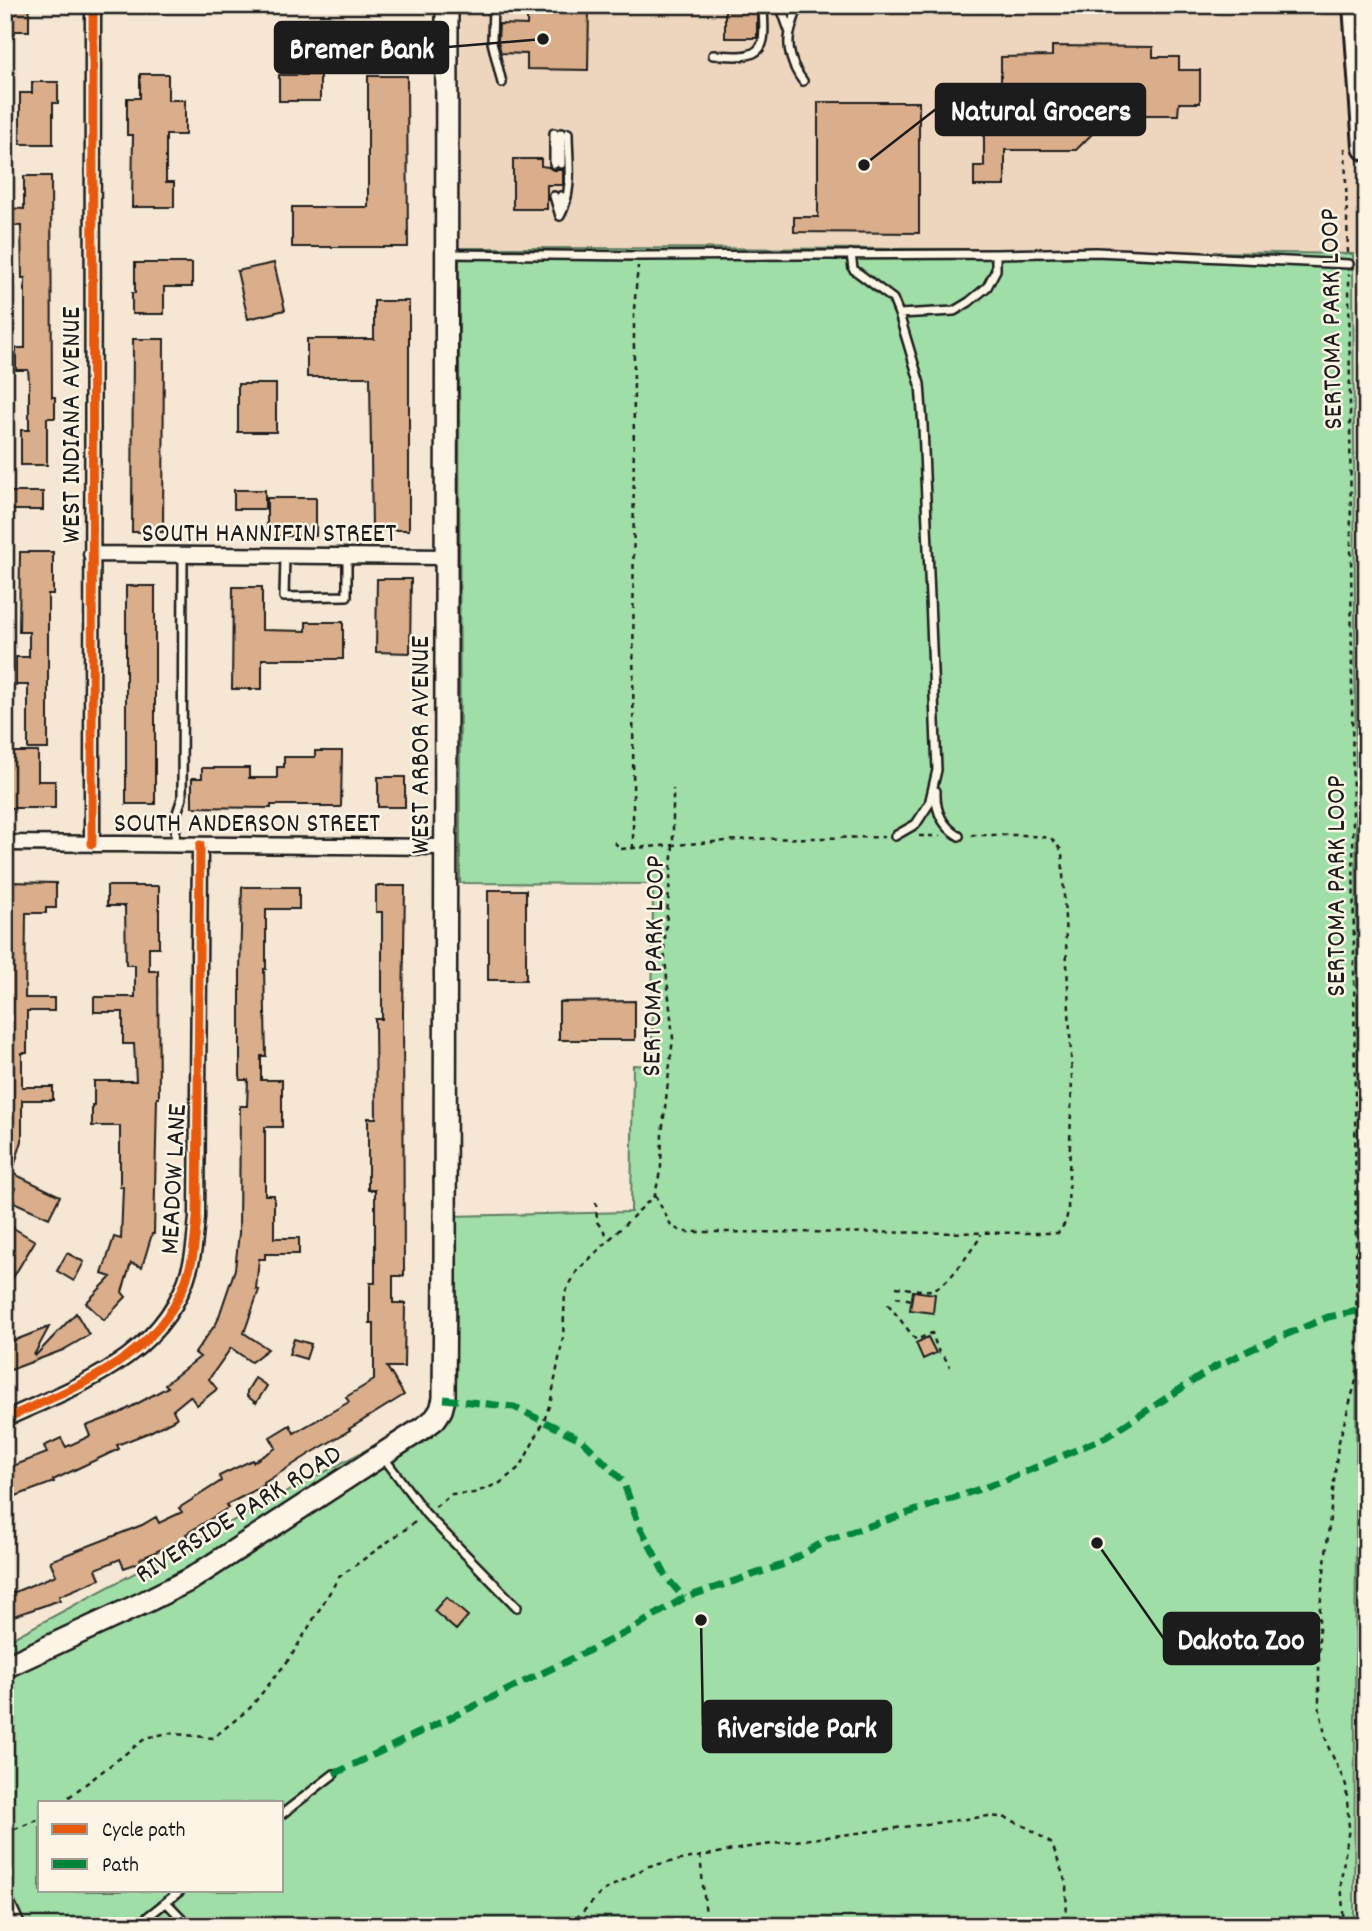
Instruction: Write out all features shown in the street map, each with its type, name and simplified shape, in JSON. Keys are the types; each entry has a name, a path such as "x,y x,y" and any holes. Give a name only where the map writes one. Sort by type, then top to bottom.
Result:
{"highway":[{"path":"1356,144 1357,5"}],"main road":[{"name":"WEST ARBOR AVENUE","path":"382,1455 435,1419 444,1399 447,5"},
{"name":"RIVERSIDE PARK ROAD","path":"5,1667 191,1579 382,1455"}],"street":[{"name":"WEST INDIANA AVENUE","path":"92,845 93,5"},
{"name":"SOUTH HANNIFIN STREET","path":"91,554 446,557"},
{"name":"SOUTH ANDERSON STREET","path":"5,843 446,847"},
{"name":"MEADOW LANE","path":"5,1419 99,1376 141,1347 171,1310 190,1267 197,1218 200,845"}],"lane":[{"path":"493,5 492,42 502,83"},
{"path":"713,55 748,55 755,52 763,40 763,5"},
{"path":"780,5 790,33 792,61 803,81"},
{"path":"790,33 798,5"},
{"path":"558,164 561,133 568,195 560,216 558,196"},
{"path":"446,254 640,256 1096,252 1349,264"},
{"path":"851,254 853,269 892,299 920,384 937,769 935,796 944,825 959,836"},
{"path":"899,314 954,311 969,302 987,287 996,270 996,254"},
{"path":"175,845 176,816 182,798 183,555"},
{"path":"285,556 285,597 347,596 347,557"},
{"path":"895,836 916,824 929,804 937,769"},
{"path":"382,1455 426,1514 517,1607"},
{"path":"284,1812 334,1774"},
{"path":"5,1891 21,1926"},
{"path":"136,1926 179,1892"},
{"path":"166,1902 189,1926"}],"path":[{"path":"633,849 634,322 640,256"},
{"path":"64,1801 146,1738 168,1733 213,1738 250,1708 290,1658 339,1577 452,1494 474,1493 500,1483 521,1466 544,1422 551,1400 563,1338 565,1293 577,1271 655,1195 672,1227 684,1232 1058,1233 1066,1222 1072,1078 1062,851 1051,838 1023,835 752,839 633,849 621,849 614,842"},
{"path":"596,1202 597,1222 610,1239"},
{"path":"896,1287 931,1290 938,1288 947,1281 981,1233"},
{"path":"896,1297 912,1300"},
{"path":"888,1304 916,1340 932,1333 939,1353 950,1367"},
{"path":"569,1926 603,1891 649,1866 749,1847 989,1816 1007,1818 1052,1844 1066,1883 1067,1926"},
{"path":"5,1833 38,1820"},
{"path":"700,1855 707,1926"}],"shaded area":[{"path":"461,5 1348,5 1360,254 973,249 459,248"}],"green space":[{"path":"459,248 973,249 1353,254 1359,1307 1354,1926 5,1926 5,1642 441,1410 449,1216 631,1212 633,1065 652,1066 653,884 460,883"}],"building":[{"path":"5,5 29,5 29,31 5,31"},
{"path":"725,5 757,5 757,38 725,38"},
{"path":"527,6 589,7 588,70 527,69 527,54 501,53 498,41 499,24 527,25"},
{"path":"1052,46 1153,47 1153,57 1179,57 1179,70 1200,70 1200,103 1179,103 1178,115 1111,115 1076,150 1005,150 1005,186 974,186 974,166 984,166 984,93 1001,93 1001,57 1052,56"},
{"path":"140,74 168,74 168,100 185,100 185,135 166,135 166,182 174,182 174,207 132,207 133,135 127,135 127,98 140,98"},
{"path":"279,75 320,75 320,101 279,101"},
{"path":"368,76 407,76 408,247 292,247 292,207 368,207"},
{"path":"32,82 58,82 58,103 53,103 53,144 20,144 20,93 32,93"},
{"path":"818,102 919,102 919,233 794,232 794,217 818,217"},
{"path":"513,159 541,159 541,166 563,170 563,185 547,185 547,209 513,209"},
{"path":"24,176 51,176 52,397 55,397 55,418 47,418 47,465 21,465 21,430 29,430 29,381 28,370 16,370 16,348 25,348 25,278 22,278 21,226 5,225 5,208 24,209"},
{"path":"135,263 192,263 192,287 164,287 164,314 132,314"},
{"path":"274,263 285,310 248,319 237,271"},
{"path":"374,301 409,301 409,530 372,530 370,377 307,377 307,339 374,339"},
{"path":"133,339 164,339 163,532 132,532"},
{"path":"238,384 276,384 276,432 238,432"},
{"path":"234,490 265,490 265,509 234,509"},
{"path":"5,492 43,492 43,510 5,510"},
{"path":"267,498 316,498 316,536 267,536"},
{"path":"20,552 53,552 53,594 48,594 48,749 28,749 28,685 16,685 16,657 29,657 29,632 19,632"},
{"path":"377,579 411,579 410,653 376,652"},
{"path":"126,586 155,586 155,804 126,804"},
{"path":"233,587 262,587 262,630 306,631 306,622 343,622 343,659 262,659 262,689 232,689"},
{"path":"315,751 342,751 341,807 192,807 192,778 202,778 202,768 249,768 249,778 277,778 277,767 284,767 284,757 315,757"},
{"path":"7,752 38,752 38,781 55,781 55,808 7,808"},
{"path":"378,777 405,777 405,807 378,807"},
{"path":"8,882 56,883 56,908 46,908 46,913 26,913 25,998 54,998 54,1011 27,1011 27,1053 22,1053 22,1087 53,1087 53,1100 22,1100 22,1141 12,1173 60,1196 49,1218 9,1200 15,1188 5,1185 5,926"},
{"path":"107,886 159,886 159,947 149,947 149,971 158,971 159,1098 154,1234 142,1267 131,1263 122,1292 126,1297 104,1320 86,1303 111,1277 102,1274 114,1237 121,1239 123,1187 120,1187 120,1126 92,1126 94,1081 136,1081 134,1044 123,1044 123,1012 94,1012 94,997 135,997 135,965 126,965 125,906 107,906"},
{"path":"376,886 405,886 404,1276 393,1276 393,1303 405,1303 404,1367 387,1367 404,1395 264,1483 265,1485 226,1505 228,1508 186,1534 188,1537 124,1568 120,1559 96,1569 100,1579 59,1596 60,1600 5,1619 5,1596 56,1575 50,1561 156,1517 159,1523 182,1512 179,1508 221,1481 219,1476 252,1460 253,1462 276,1448 270,1437 290,1425 294,1433 349,1402 346,1397 374,1380 374,1323 370,1323 370,1283 375,1283 375,1190 368,1190 368,1118 376,1118 375,1019 382,1019 382,912 376,912"},
{"path":"242,887 299,887 299,909 266,909 266,1056 261,1056 261,1080 282,1080 282,1127 265,1127 265,1195 274,1195 274,1238 299,1238 299,1254 265,1254 265,1259 259,1259 256,1289 259,1290 244,1333 268,1349 251,1362 231,1348 209,1379 217,1389 197,1405 190,1396 173,1410 177,1418 117,1445 119,1449 53,1480 54,1482 5,1500 5,1469 47,1453 44,1446 61,1438 66,1447 90,1436 86,1426 120,1413 168,1387 165,1384 200,1357 195,1353 217,1322 235,1269 239,1233 240,1106 247,1106 248,1080 240,1080"},
{"path":"488,890 526,890 526,980 488,980"},
{"path":"635,1001 635,1040 559,1040 559,1002"},
{"path":"5,1223 35,1241 5,1291"},
{"path":"67,1253 84,1262 74,1281 57,1271"},
{"path":"913,1291 935,1294 933,1313 910,1310"},
{"path":"76,1313 89,1335 63,1350 5,1372 5,1344 49,1327 35,1356"},
{"path":"928,1337 936,1353 923,1359 916,1343"},
{"path":"294,1339 311,1344 306,1359 289,1354"},
{"path":"255,1378 267,1386 256,1403 247,1396"},
{"path":"446,1597 468,1616 456,1630 434,1611"}],"marked path":[{"path":"334,1774 625,1633 684,1598 785,1564 827,1540 1004,1481 1106,1437 1213,1368 1252,1349 1328,1317 1357,1311"},
{"path":"444,1399 514,1407 582,1440 623,1481 639,1525 667,1578 684,1598"}],"cycle path":[{"path":"92,844 93,5"},
{"path":"5,1419 90,1379 117,1364 141,1345 162,1324 178,1298 190,1267 197,1218 200,845"}],"place":[{"name":"Bremer Bank","path":"543,39"},
{"name":"Natural Grocers","path":"864,165"},
{"name":"Dakota Zoo","path":"1097,1543"},
{"name":"Riverside Park","path":"701,1620"}]}
